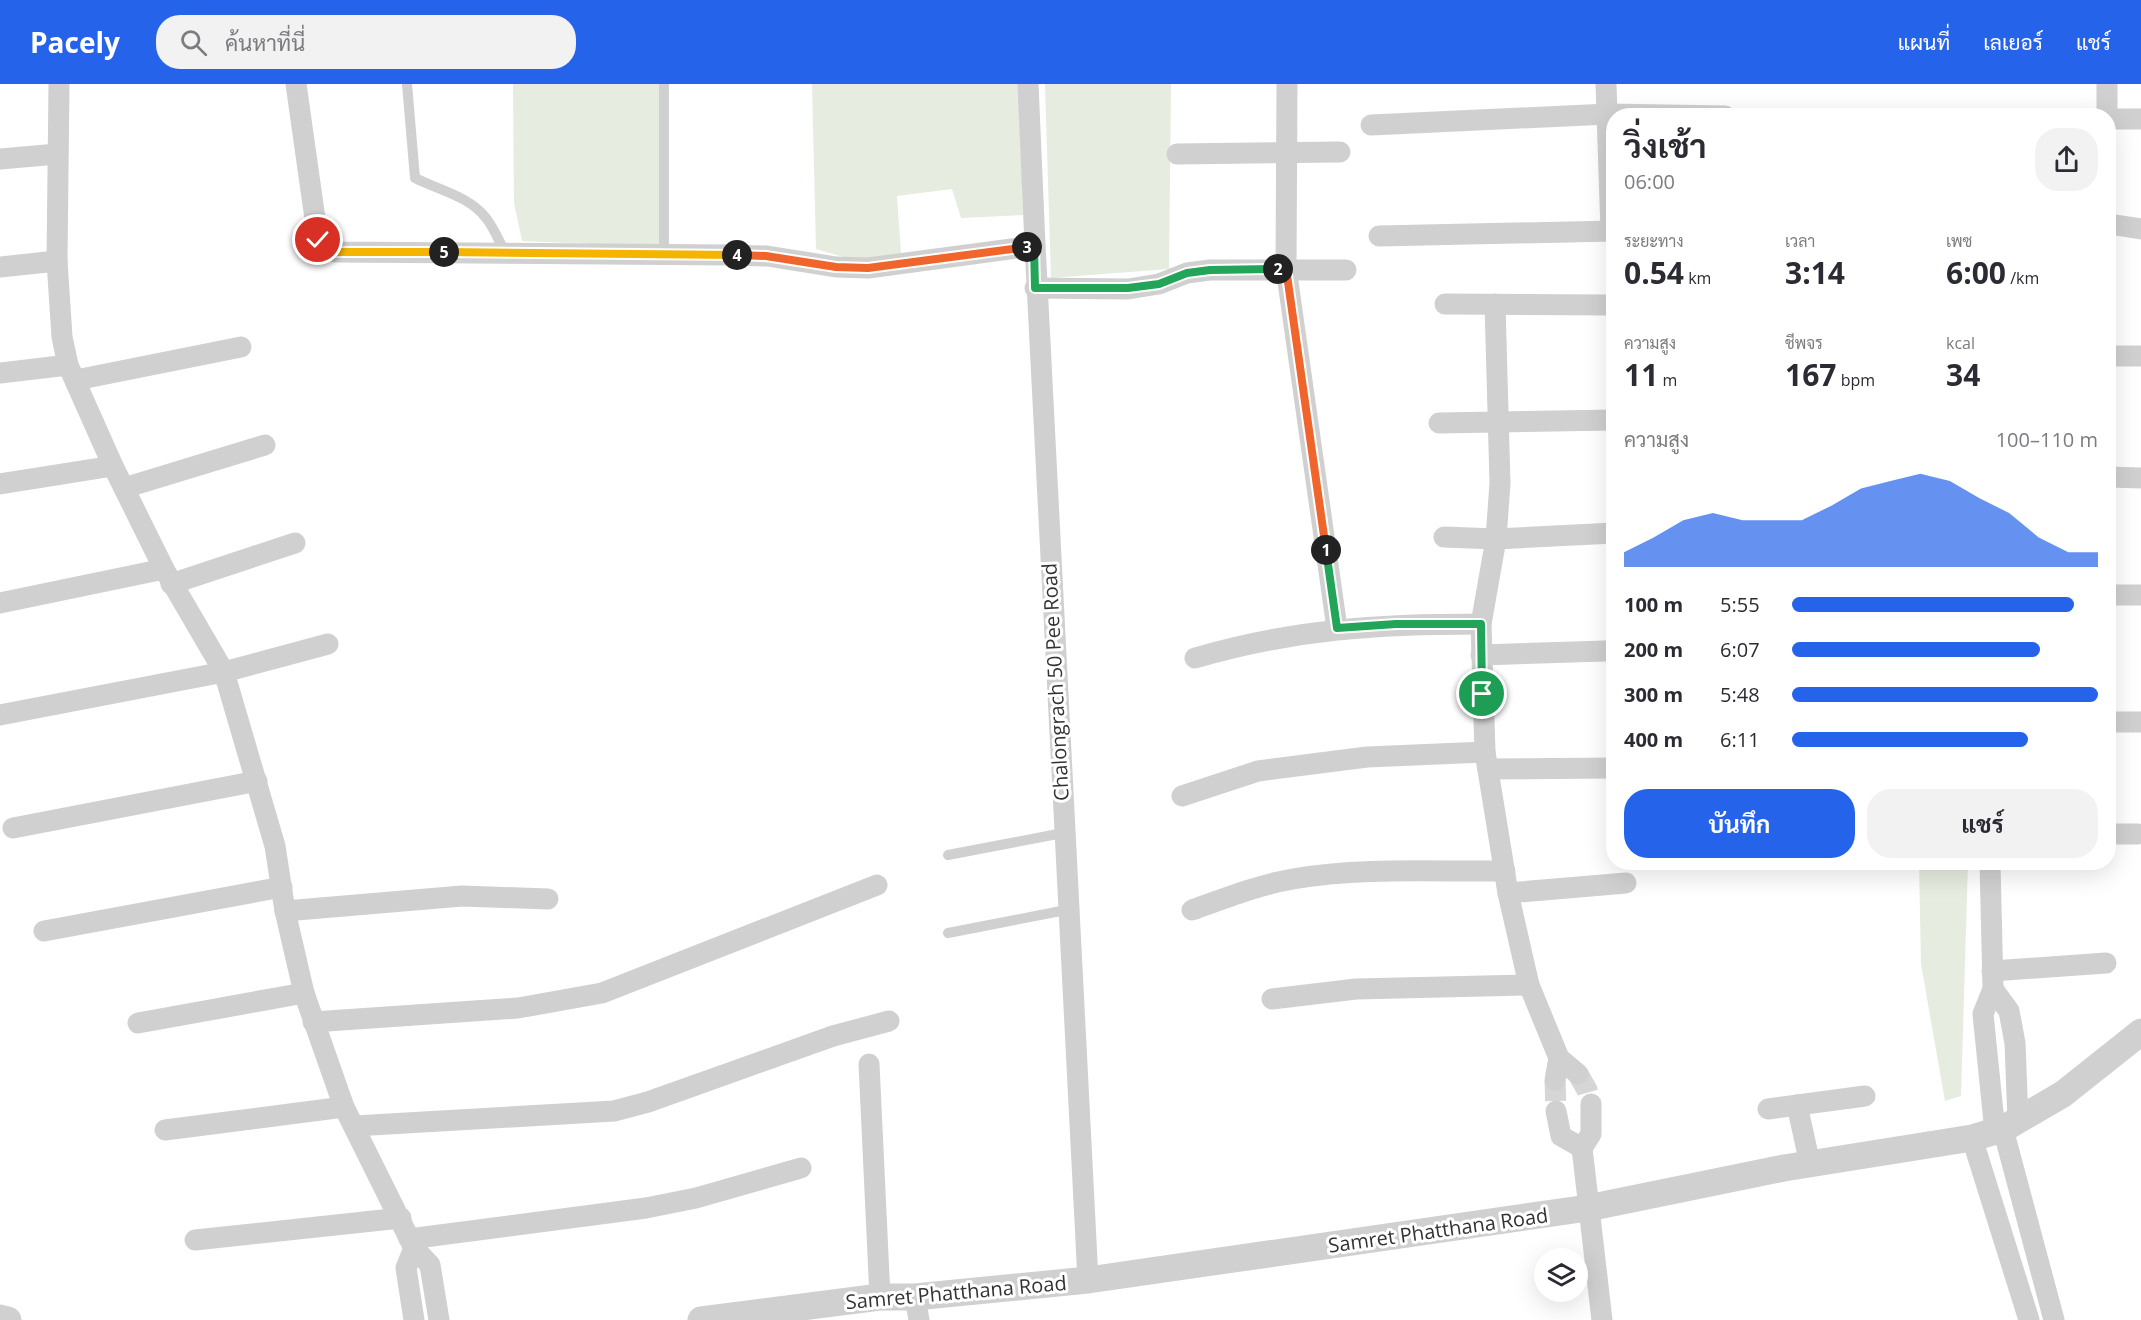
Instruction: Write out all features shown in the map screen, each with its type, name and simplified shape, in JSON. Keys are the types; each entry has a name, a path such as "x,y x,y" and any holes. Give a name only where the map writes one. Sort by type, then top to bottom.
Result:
{"street":[{"path":"59,84 57,261 62,337 72,372 113,466 168,576 224,672 275,846 285,911 304,993 344,1107 412,1243 430,1265 440,1320"},
{"path":"296,84 318,240 325,249 351,253 505,252 766,256 836,267 868,268 1034,246"},
{"name":"Chalongrach 50 Pee Road","path":"1028,84 1035,288 1066,910 1088,1280"},
{"path":"1287,84 1286,268 1337,628"},
{"path":"1606,84 1608,108"},
{"path":"2107,84 2108,108"},
{"path":"1371,125 1606,114"},
{"path":"2116,117 2141,119"},
{"path":"1177,154 1340,152"},
{"path":"0,159 57,154"},
{"path":"2116,225 2141,229"},
{"path":"1379,236 1606,231"},
{"path":"0,267 57,261"},
{"path":"1035,288 1128,288 1159,284 1187,273 1210,270 1286,268 1346,270"},
{"path":"1445,304 1606,305"},
{"path":"1495,304 1500,483 1496,539 1481,624 1487,760 1508,892 1529,985 1559,1058 1578,1074"},
{"path":"0,373 72,372 241,347"},
{"path":"2116,356 2141,356"},
{"path":"1439,423 1606,420"},
{"path":"124,488 265,445"},
{"path":"0,484 113,466"},
{"path":"2116,477 2141,478"},
{"path":"1444,537 1496,539 1606,533"},
{"path":"0,603 168,576 294,543"},
{"path":"2116,595 2141,595"},
{"path":"1195,658 1239,645 1337,628 1396,624 1481,624"},
{"path":"0,715 224,672 328,644"},
{"path":"1481,654 1605,651"},
{"path":"2116,722 2141,722"},
{"path":"1182,796 1258,771 1366,757 1487,760 1606,767"},
{"path":"13,828 257,781"},
{"path":"2116,834 2138,834"},
{"path":"1990,870 1992,980 1983,1014 1997,1130 2026,1310 2048,1295"},
{"path":"1192,910 1256,887 1294,878 1351,873 1505,871"},
{"path":"1508,892 1626,882"},
{"path":"314,1022 518,1008 602,993 877,885"},
{"path":"44,931 282,887"},
{"path":"285,911 462,896 548,899"},
{"path":"1992,980 2106,963"},
{"path":"1992,980 2009,1011 2015,1043 1997,1130 2054,1320"},
{"path":"1272,999 1356,989 1529,985"},
{"path":"138,1023 304,993"},
{"path":"354,1126 614,1111 648,1102 833,1036 890,1021"},
{"name":"Samret Phatthana Road","path":"701,1320 880,1297 917,1309 1588,1199 1806,1145 1997,1130 2063,1094 2141,1032"},
{"path":"1555,1080 1559,1058"},
{"path":"869,1064 880,1297"},
{"path":"1768,1109 1865,1096"},
{"path":"1591,1104 1591,1134 1583,1153 1602,1320"},
{"path":"1797,1105 1806,1145"},
{"path":"165,1130 344,1107"},
{"path":"1556,1111 1561,1136 1583,1153"},
{"path":"412,1243 646,1208 696,1198 801,1168"},
{"path":"195,1240 401,1218"},
{"path":"412,1243 406,1268 414,1320"},
{"path":"0,1318 8,1320"}],"lane":[{"path":"407,84 416,178 476,207 487,219 505,252"},
{"path":"664,84 664,254"},
{"path":"948,855 1063,833"},
{"path":"948,933 1066,910"}],"shaded area":[{"path":"513,84 660,84 660,247 522,241 514,203"},
{"path":"812,84 1020,84 1023,215 961,218 952,189 897,196 901,254 854,260 816,249"},
{"path":"1045,84 1171,84 1169,269 1051,278"},
{"path":"1919,870 1968,870 1961,1096 1945,1101 1921,964"}],"tunnel":[{"path":"1578,1074 1587,1090 1591,1104"},
{"path":"1555,1080 1556,1111"}],"route":[{"path":"318,240 325,249 351,253 505,252 766,256 836,267 868,268 1034,246 1035,288 1128,288 1159,284 1187,273 1210,270 1286,268 1337,628 1396,624 1481,624 1482,694"}]}
